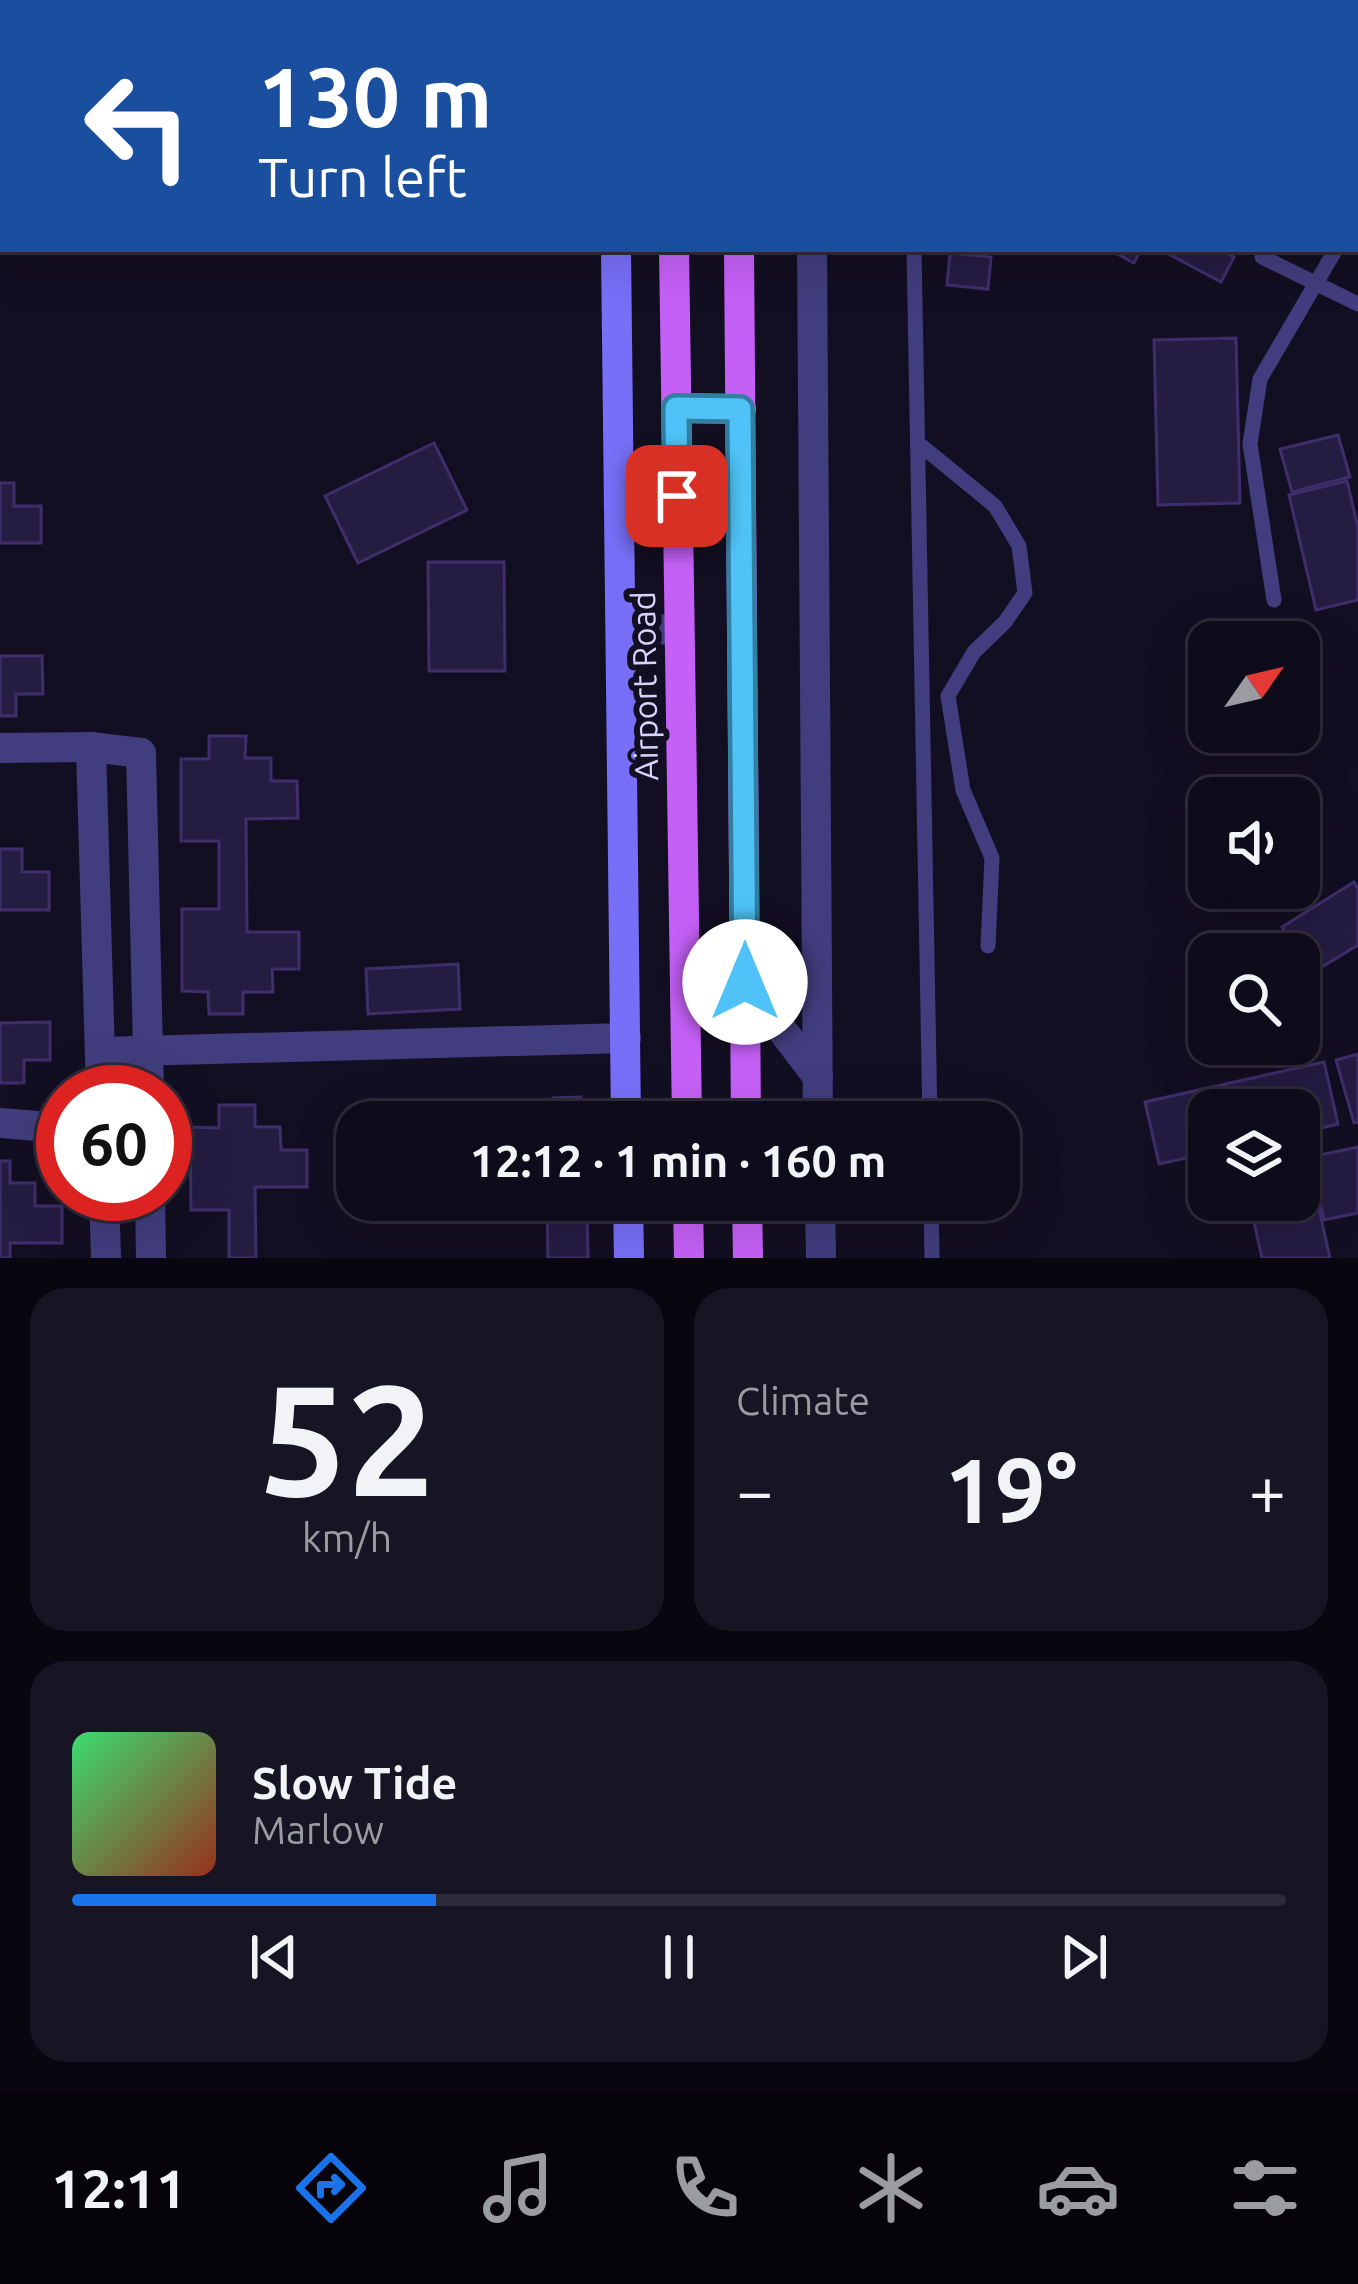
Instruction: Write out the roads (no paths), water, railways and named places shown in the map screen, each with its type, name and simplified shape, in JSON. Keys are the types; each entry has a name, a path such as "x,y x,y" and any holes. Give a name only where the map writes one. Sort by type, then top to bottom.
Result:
{"main road":[{"name":"Airport Road","path":"674,252 687,1101"},
{"path":"740,252 746,1101"},
{"path":"676,408 740,409"},
{"path":"688,1221 689,1258"},
{"path":"747,1221 748,1258"}],"street":[{"path":"616,252 626,1101"},
{"path":"812,252 818,1101"},
{"path":"621,631 679,629"},
{"path":"0,748 91,747 141,753 148,1065"},
{"path":"91,747 100,1065"},
{"path":"745,982 818,1076"},
{"path":"100,1052 626,1038"},
{"path":"0,1123 36,1126"},
{"path":"105,1221 106,1258"},
{"path":"151,1221 152,1258"},
{"path":"628,1221 629,1258"},
{"path":"820,1221 821,1258"}],"lane":[{"path":"914,252 930,1101"},
{"path":"1274,600 1250,444 1260,379 1334,252"},
{"path":"1262,257 1358,304"},
{"path":"918,443 995,506 1019,546 1025,592 1006,622 974,652 947,697 963,790 992,858 988,946"},
{"path":"931,1221 932,1258"}]}
